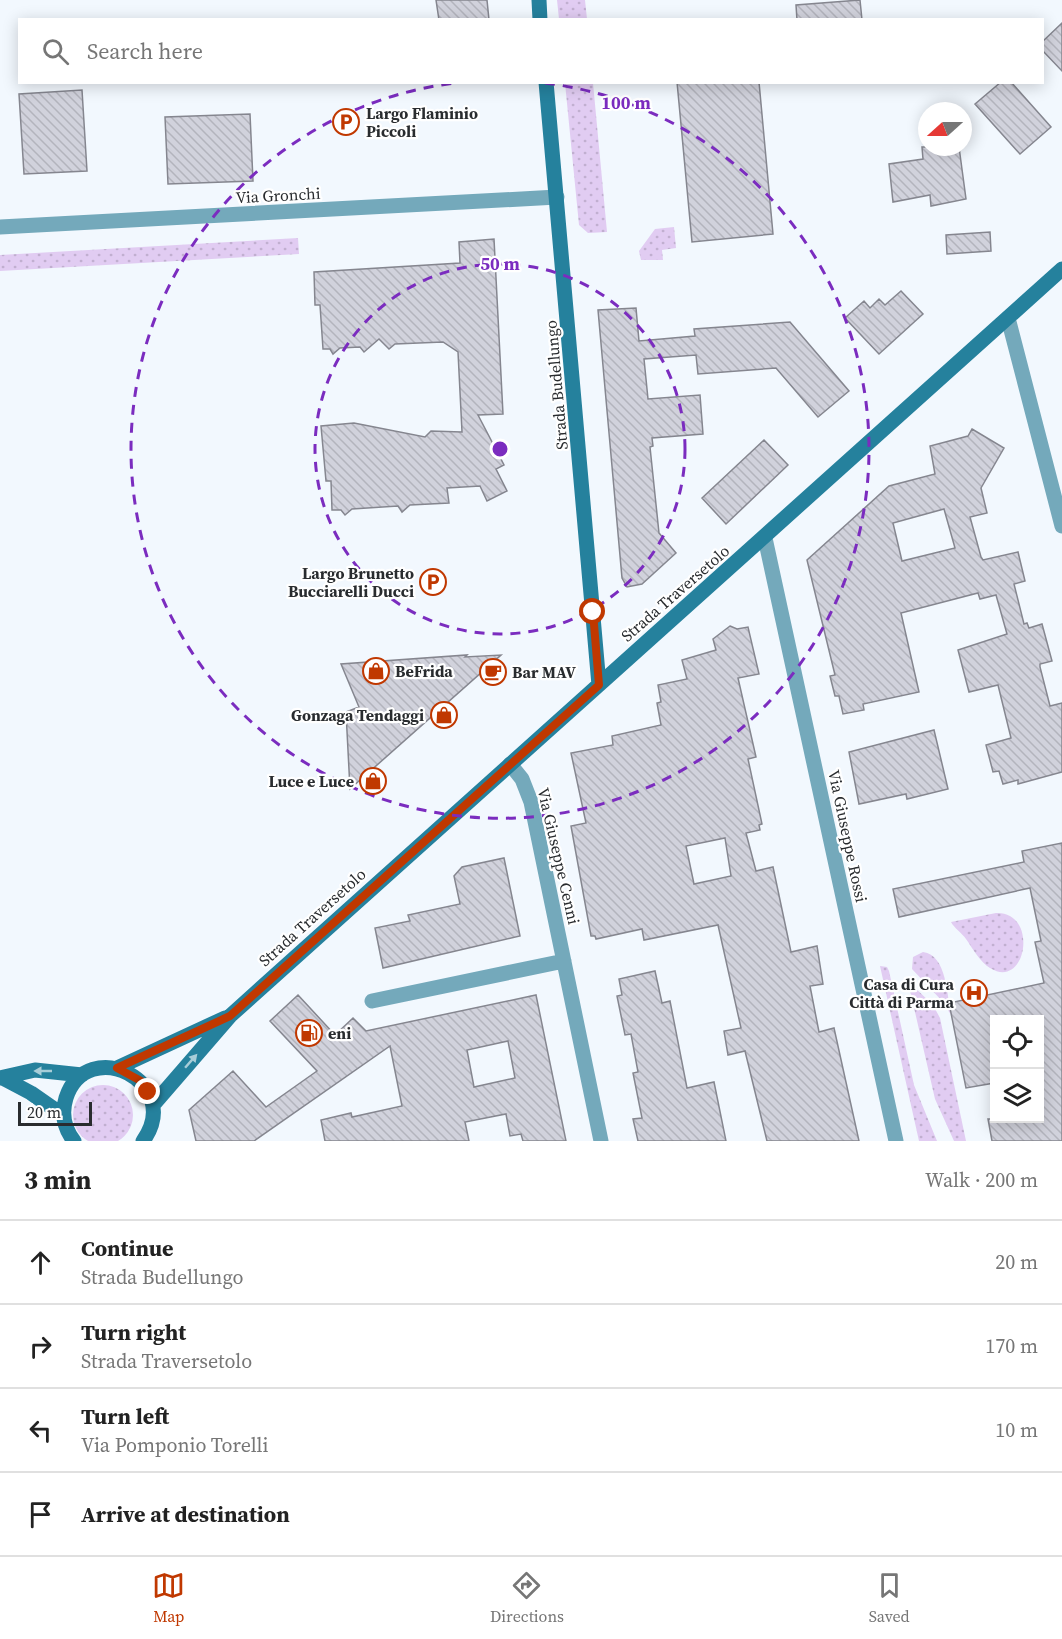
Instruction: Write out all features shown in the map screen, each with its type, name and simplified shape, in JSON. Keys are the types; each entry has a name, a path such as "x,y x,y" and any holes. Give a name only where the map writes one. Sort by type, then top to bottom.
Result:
{"main road":[{"path":"539,0 540,18"},
{"name":"Strada Budellungo","path":"546,84 599,685"},
{"name":"Strada Traversetolo","path":"153,1106 230,1016 1062,269"},
{"name":"Strada Traversetolo","path":"82,1076 99,1068 117,1068 230,1016"},
{"path":"117,1068 141,1081 153,1106 152,1124 157,1141"},
{"path":"2,1078 35,1070 82,1076"},
{"path":"67,1133 68,1093 82,1076"},
{"path":"2,1078 31,1093 67,1133"},
{"path":"143,1141 152,1124"}],"street":[{"name":"Via Gronchi","path":"0,227 557,197"},
{"path":"1008,318 1057,483 1062,526"},
{"name":"Via Giuseppe Rossi","path":"765,538 896,1141"},
{"name":"Via Giuseppe Cenni","path":"510,764 522,779 529,795 601,1141"},
{"path":"372,1001 564,961"}],"shaded area":[{"path":"557,0 585,0 587,18 559,18"},
{"path":"565,84 593,84 607,232 588,233 579,225"},
{"path":"674,227 676,248 662,250 663,260 641,260 639,251 655,229"},
{"path":"298,238 299,254 0,271 0,255"},
{"path":"996,913 1010,916 1018,924 1023,936 1023,948 1019,960 1013,969 1003,972 990,968 983,962 951,922"},
{"path":"923,952 937,960 941,968 945,978 951,1015 943,1002 912,969 913,957"},
{"path":"880,966 887,967 889,971 914,1085 937,1141 919,1141"},
{"path":"911,984 933,1005 940,1018 966,1141 954,1141 935,1099 909,986"},
{"path":"103,1085 124,1094 132,1109 132,1121 128,1131 116,1141 87,1140 78,1131 73,1115 82,1094"}],"building":[{"path":"436,0 487,0 489,18 439,18"},
{"path":"860,0 862,18 797,18 796,5"},
{"path":"1062,23 1062,71 1044,52 1044,40"},
{"path":"677,84 759,84 773,234 692,242"},
{"path":"999,84 1013,84 1051,127 1020,154 975,104"},
{"path":"82,90 87,171 24,174 19,94"},
{"path":"250,114 253,181 168,184 165,117"},
{"path":"923,156 960,156 966,199 931,206 930,195 893,202 889,164 923,159"},
{"path":"990,232 991,251 947,254 946,235"},
{"path":"494,239 503,414 478,415 504,465 496,469 507,491 487,501 480,486 447,488 449,503 410,505 402,512 398,506 352,509 345,515 341,510 332,510 331,481 326,481 321,426 354,423 425,437 431,431 462,432 458,352 443,342 395,344 389,349 379,339 364,352 360,347 340,348 333,354 330,349 323,349 320,305 315,305 314,272 460,263 459,242"},
{"path":"901,291 923,314 879,354 845,318 864,301 870,308 879,299 885,305"},
{"path":"636,308 639,341 695,336 694,329 790,322 849,391 818,417 776,368 698,374 696,355 644,359 648,399 700,395 703,434 652,438 653,446 650,447 659,533 676,553 642,584 627,587 622,578 598,310"},
{"path":"972,429 1004,448 981,488 987,513 970,517 983,560 1018,552 1025,581 1014,584 1024,624 1027,623 1029,628 1042,624 1052,661 1040,664 1040,667 1050,706 1062,703 1062,772 1018,784 1018,780 1003,784 999,771 993,772 986,745 1011,738 998,685 969,692 958,650 1007,634 996,595 980,599 978,593 901,613 919,692 863,704 864,710 843,714 839,696 835,696 830,676 835,675 807,560 889,486 935,474 930,446 968,436","holes":["944,509 955,548 902,561 893,523"]},
{"path":"764,440 788,465 726,524 702,498"},
{"path":"730,626 737,629 748,627 759,674 738,678 756,757 748,759 762,824 759,825 760,830 746,833 756,871 773,867 791,952 817,946 823,984 810,986 819,1032 834,1028 859,1141 767,1141 745,1051 728,1055 724,1031 741,1028 718,925 644,940 642,929 596,939 595,936 591,936 571,826 586,823 571,753 613,745 612,736 661,725 657,703 661,702 658,685 687,679 682,660 716,650 713,639","holes":["725,838 731,876 694,884 686,846"]},
{"path":"467,655 465,657 501,655 350,789 346,712 359,707 341,664"},
{"path":"934,730 948,789 907,799 906,794 859,804 849,752"},
{"path":"1062,843 1062,1141 992,1141 988,1119 990,1123 1044,1123 1044,1015 990,1015 990,1084 966,1088 949,1003 1044,983 1035,942 1041,941 1030,888 899,917 893,889 1024,862 1022,851"},
{"path":"504,858 520,936 383,968 375,928 410,921 408,915 460,904 454,876 462,867"},
{"path":"655,971 662,1003 670,1001 687,1088 714,1082 726,1141 638,1141 633,1119 642,1118 633,1073 638,1072 631,1034 625,1035 617,996 622,995 619,979"},
{"path":"298,995 335,1035 353,1018 366,1031 536,995 566,1141 523,1141 521,1134 510,1136 506,1114 465,1122 469,1141 325,1141 321,1120 351,1113 352,1117 402,1106 390,1046 254,1141 196,1141 189,1110 233,1071 266,1107 317,1071 270,1021","holes":["508,1041 515,1078 474,1087 467,1050"]}],"place":[{"name":"Largo Flaminio Piccoli","path":"346,122"},
{"name":"Largo Brunetto Bucciarelli Ducci","path":"433,582"},
{"name":"BeFrida","path":"376,671"},
{"name":"Bar MAV","path":"493,672"},
{"name":"Gonzaga Tendaggi","path":"444,715"},
{"name":"Luce e Luce","path":"373,781"},
{"name":"Casa di Cura Città di Parma","path":"974,993"},
{"name":"eni","path":"309,1033"}],"route":[{"path":"148,1092 141,1081 117,1068 230,1016 599,685 593,612"}]}
